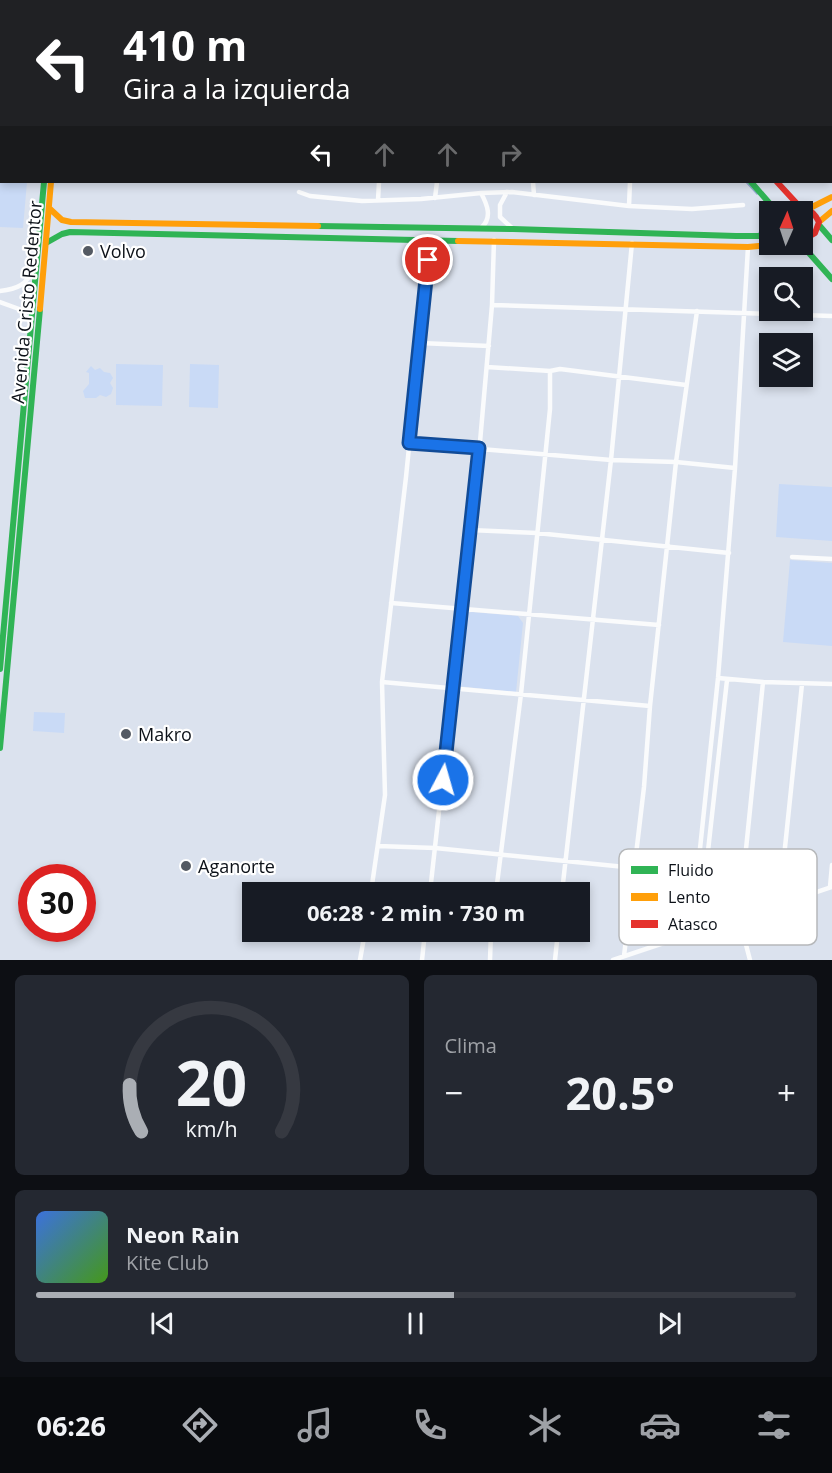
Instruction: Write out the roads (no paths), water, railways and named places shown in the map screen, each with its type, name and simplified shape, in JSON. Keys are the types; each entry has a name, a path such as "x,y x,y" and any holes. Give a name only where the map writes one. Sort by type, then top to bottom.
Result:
{"main road":[{"name":"Avenida Cristo Redentor","path":"0,669 44,183"},
{"name":"Avenida Cristo Redentor","path":"0,748 51,183"},
{"path":"752,183 767,201"},
{"path":"778,183 794,201"},
{"path":"813,206 832,197"},
{"path":"49,208 62,220 71,222 513,229 759,236"},
{"path":"813,211 817,215 819,224 832,240"},
{"path":"813,234 832,211"},
{"path":"70,232 71,222"},
{"path":"278,226 278,236"},
{"path":"439,228 439,239"},
{"path":"548,242 549,231"},
{"path":"46,243 70,232 759,246"},
{"path":"811,255 832,279"}],"street":[{"path":"378,200 379,183"},
{"path":"435,198 436,183"},
{"path":"533,183 534,195"},
{"path":"629,207 630,183"},
{"path":"299,192 310,196 378,200 507,192 629,207 692,209 743,205"},
{"path":"507,192 500,205 500,217 513,229"},
{"path":"479,229 485,225 489,213 481,193"},
{"path":"373,882 385,795 382,682 430,239"},
{"path":"431,882 487,367 494,240"},
{"path":"563,882 603,539 632,243"},
{"path":"700,849 729,553 748,247"},
{"path":"0,291 24,284 37,261"},
{"path":"0,302 19,309 32,325"},
{"path":"492,305 832,316"},
{"path":"637,849 676,462 697,311"},
{"path":"420,343 489,346"},
{"path":"487,367 550,371 560,369 686,385"},
{"path":"497,882 521,694 546,454 550,409 550,371"},
{"path":"409,443 735,468"},
{"path":"470,530 537,533 729,553"},
{"path":"792,557 832,559"},
{"path":"391,603 659,625"},
{"path":"718,678 832,684"},
{"path":"708,849 727,680"},
{"path":"382,682 650,706"},
{"path":"746,849 763,682"},
{"path":"785,849 802,684"},
{"path":"378,846 435,849 619,866"},
{"path":"831,887 832,865"},
{"path":"360,960 363,942"},
{"path":"422,960 424,942"},
{"path":"490,960 491,942"},
{"path":"555,960 557,942"},
{"path":"624,956 625,945"},
{"path":"613,960 658,945"},
{"path":"746,945 750,960"}],"waterway":[{"path":"747,183 757,194"}],"place":[{"name":"Volvo","path":"88,251"},
{"name":"Makro","path":"126,734"},
{"name":"Aganorte","path":"186,866"}]}
